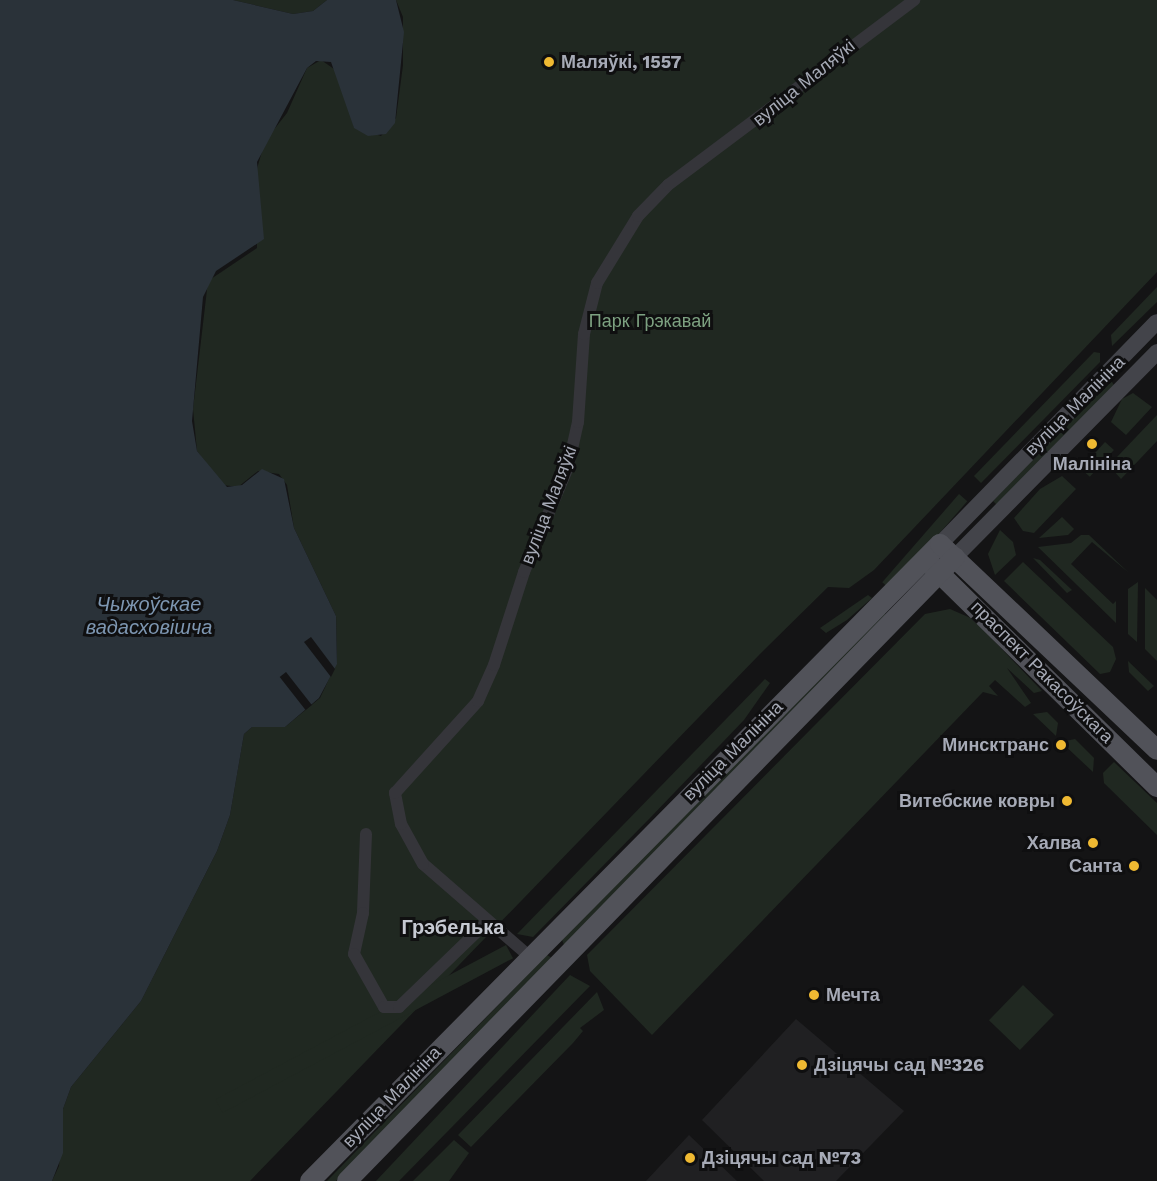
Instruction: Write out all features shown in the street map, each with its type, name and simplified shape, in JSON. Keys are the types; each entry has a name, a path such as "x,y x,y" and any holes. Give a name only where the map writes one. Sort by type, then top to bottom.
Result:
{"main road":[{"name":"вуліца Малініна","path":"310,1181 529,956 940,544 1157,322"},
{"name":"вуліца Малініна","path":"347,1181 564,956 1157,352"},
{"name":"праспект Ракасоўскага","path":"940,544 1157,750"},
{"name":"праспект Ракасоўскага","path":"924,560 1157,787"},
{"path":"546,939 564,956"}],"street":[{"name":"вуліца Маляўкі","path":"529,956 487,922 423,864 401,824 395,793 478,701 494,665 524,572 568,466 578,422 585,333 597,283 626,233 668,185 914,0"},
{"path":"366,834 364,902 354,954 384,1007 399,1007 487,922"}],"shaded area":[{"name":"Дзіцячы сад №326","path":"796,1019 904,1111 836,1181 764,1181 702,1120"},
{"name":"Дзіцячы сад №73","path":"689,1135 737,1181 646,1181"}],"green space":[{"path":"233,0 327,0 313,11 293,14"},
{"name":"Парк Грэкавай","path":"396,0 1157,0 1157,272 874,570 849,588 828,587 760,654 250,1181 52,1181 59,1166 63,1109 71,1087 141,1001 217,851 230,815 244,734 252,727 285,727 320,698 337,662 336,616 294,528 287,485 279,474 258,471 238,487 223,485 197,451 193,409 208,281 257,248 256,172 265,141 287,113 307,68 321,60 337,71 354,127 381,136 396,118 403,65 403,17"},
{"path":"1157,287 1157,302 1112,346 1111,335"},
{"path":"1094,352 1100,353 1100,362 981,483 974,476"},
{"path":"1110,379 1114,385 999,507 993,501"},
{"path":"1133,393 1152,407 1126,435 1111,422 1122,399"},
{"path":"1157,415 1157,441 1121,479 1112,469 1117,457"},
{"path":"1105,442 1114,450 1090,477 1081,469"},
{"path":"1062,476 1076,489 1034,533 1023,531 1014,518 1040,489"},
{"path":"959,494 967,501 891,590 882,582"},
{"path":"1062,517 1074,529 1068,535 1039,538"},
{"path":"1000,530 1013,542 1016,555 995,575 988,554"},
{"path":"1081,535 1089,535 1129,573 1092,542 1071,564 1113,604 1116,601 1116,623 1038,547 1071,543"},
{"path":"1033,558 1040,560 1072,590 1067,593"},
{"path":"1023,562 1113,647 1116,659 1110,672 1100,674 1004,581"},
{"path":"1138,582 1137,642 1128,634 1128,589"},
{"path":"1145,588 1157,600 1157,661 1145,649"},
{"path":"868,595 872,598 847,620 826,633 820,628"},
{"path":"950,609 973,619 1042,691 1034,693 1007,668 1031,703 1025,707 995,680 989,686 998,696 983,692 652,1035 590,971 587,955 925,614"},
{"path":"882,610 886,615 564,945 562,940"},
{"path":"1128,661 1154,686 1148,691 1129,672"},
{"path":"765,679 770,683 744,720 650,818 533,937 517,934"},
{"path":"1047,712 1058,723 1056,736 1033,714"},
{"path":"1075,739 1094,758 1093,772 1061,742"},
{"path":"1114,762 1157,803 1157,835 1104,783 1103,773"},
{"path":"506,945 513,958 223,1113 216,1099"},
{"path":"547,955 552,958 336,1181 327,1181"},
{"path":"570,975 590,986 399,1181 376,1181"},
{"path":"1023,985 1054,1015 1020,1050 989,1020"},
{"path":"597,992 604,1010 580,1028 583,1031 573,1043 471,1147 458,1135"},
{"path":"454,1140 469,1153 449,1181 413,1181"}],"water":[{"name":"Чыжоўскае вадасховішча","path":"0,0 233,0 293,14 313,11 327,0 396,0 404,32 395,123 386,134 368,136 354,128 331,62 316,61 307,68 257,162 264,239 216,271 203,297 192,421 197,451 227,487 242,485 262,469 284,479 294,528 336,616 337,664 319,698 285,727 252,727 244,734 230,815 217,851 141,1001 71,1087 63,1109 63,1153 52,1181 0,1181"}],"pier":[{"path":"311,637 335,669 331,677 304,642"},
{"path":"286,672 312,705 306,710 280,677"}],"place":[{"name":"Маляўкі, 1557","path":"549,62"},
{"name":"Малініна","path":"1092,444"},
{"name":"Минсктранс","path":"1061,745"},
{"name":"Витебские ковры","path":"1067,801"},
{"name":"Халва","path":"1093,843"},
{"name":"Санта","path":"1134,866"},
{"name":"Мечта","path":"814,995"},
{"name":"Дзіцячы сад №326","path":"802,1065"},
{"name":"Дзіцячы сад №73","path":"690,1158"}],"district":[{"name":"Грэбелька","path":"453,927"}]}
